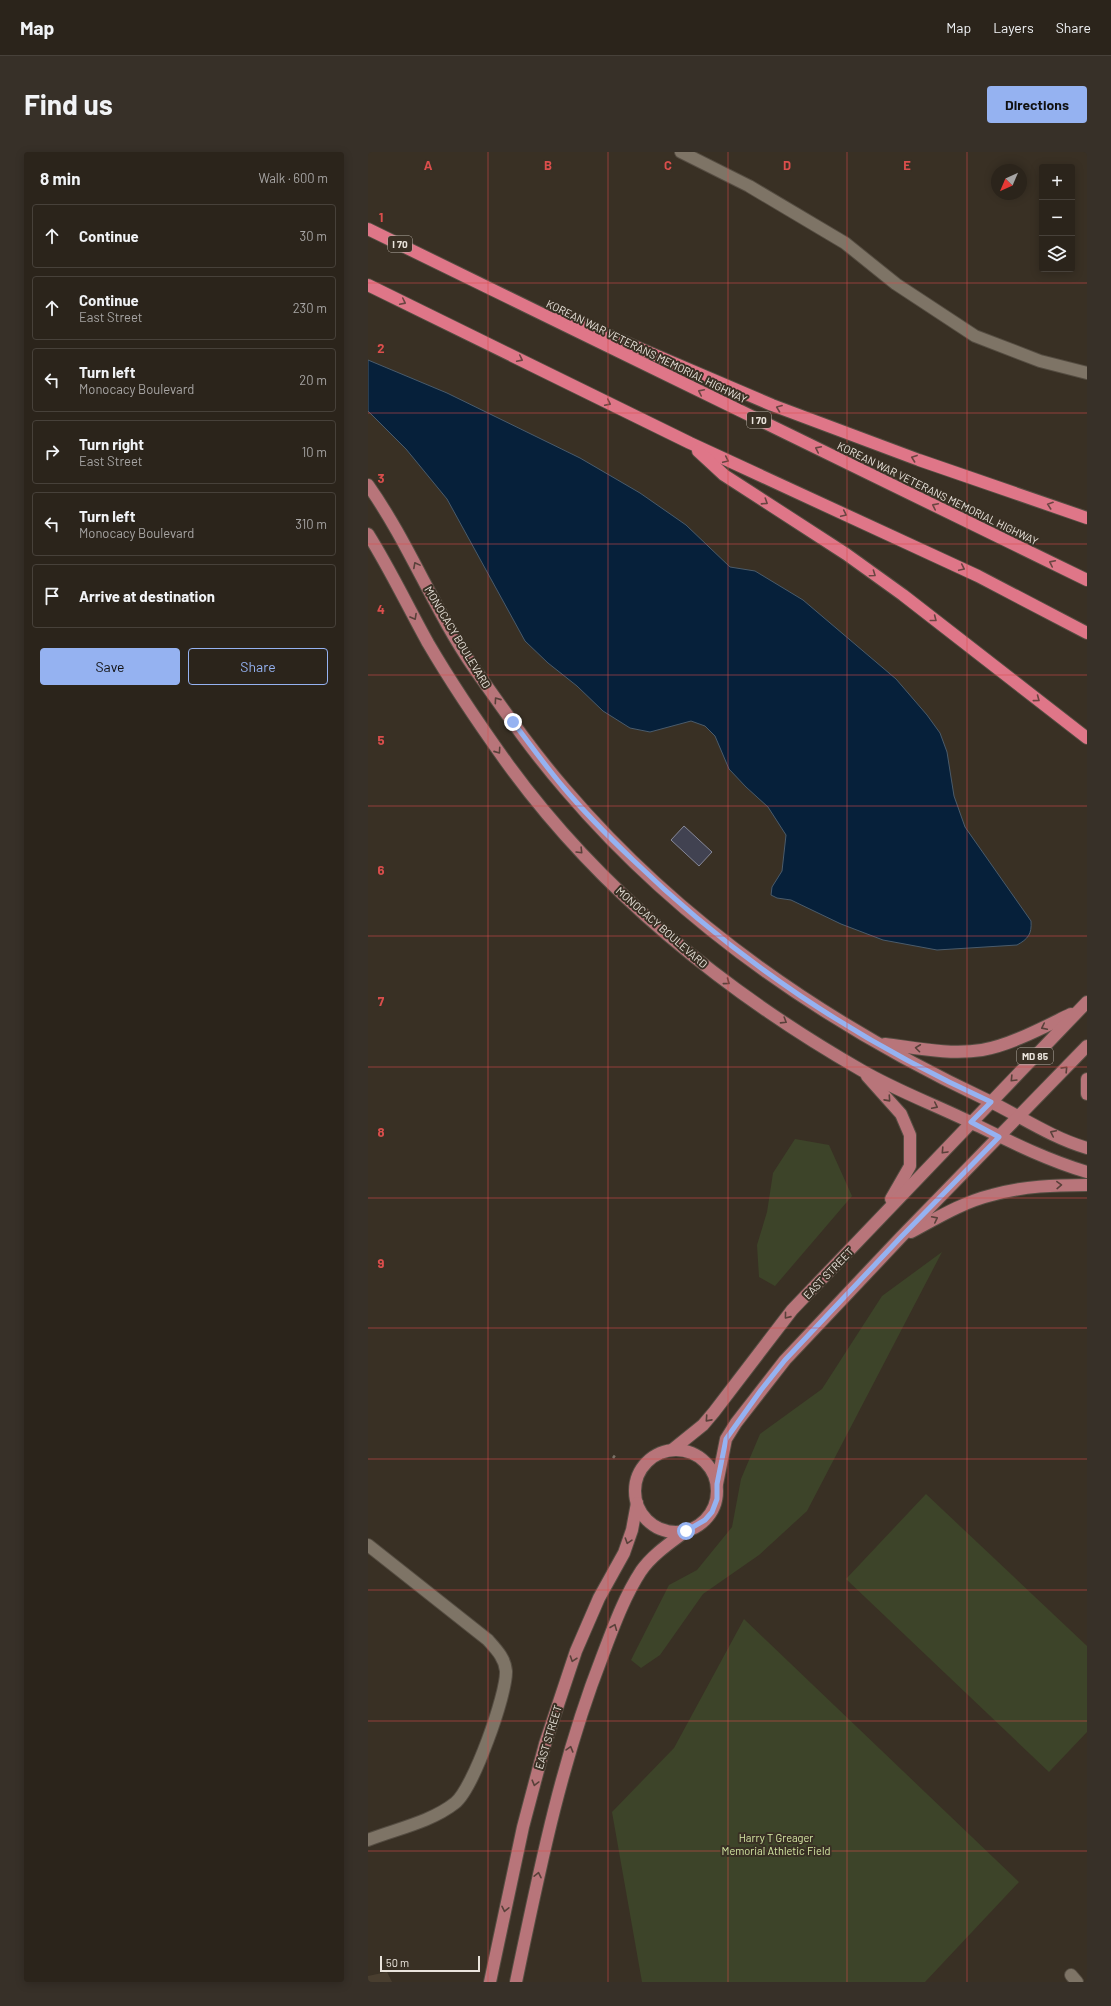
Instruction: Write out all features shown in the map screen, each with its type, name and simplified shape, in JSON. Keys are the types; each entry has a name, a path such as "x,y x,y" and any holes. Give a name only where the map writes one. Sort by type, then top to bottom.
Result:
{"highway":[{"name":"KOREAN WAR VETERANS MEMORIAL HIGHWAY","path":"368,229 1087,580"},
{"path":"431,260 772,405 919,460 1087,518"},
{"path":"368,285 690,443 978,576 1087,633"},
{"path":"690,443 724,475 846,554 904,595 1087,738"},
{"path":"1063,718 1087,730"}],"main road":[{"name":"MONOCACY BOULEVARD","path":"368,485 396,530 472,665 513,722 565,789 614,842 675,900 721,939 773,978 876,1043 1019,1117 1087,1148"},
{"name":"MONOCACY BOULEVARD","path":"368,534 428,643 473,715 509,766 569,840 606,878 652,921 751,1000 862,1071 971,1122 999,1137 1066,1166 1087,1172"},
{"path":"876,1043 946,1052 983,1050 1025,1036 1083,1006"},
{"name":"MD 85","path":"991,1102 1083,1006"},
{"name":"MD 85","path":"999,1137 1087,1046"},
{"path":"862,1071 901,1114 910,1134 910,1166 882,1216"},
{"path":"1087,1079 1087,1094"},
{"name":"EAST STREET","path":"672,1450 703,1425 792,1310 991,1102"},
{"path":"516,1982 548,1833 569,1752 585,1701 620,1612 641,1571 662,1549 686,1531 705,1520 712,1512 717,1499 717,1484 726,1439 736,1422 785,1360 901,1237 999,1137"},
{"path":"901,1237 954,1209 990,1195 1027,1187 1087,1185"},
{"path":"686,1531 671,1532 659,1528 646,1519 637,1503 635,1491 637,1478 644,1464 658,1454 672,1450 685,1451 697,1456 710,1468 717,1484"},
{"name":"EAST STREET","path":"490,1982 523,1827 545,1744 576,1651 599,1598 624,1553 632,1530 637,1503"}],"lane":[{"path":"680,152 748,186 846,243 896,284 975,336 1040,361 1087,373"},
{"path":"368,1545 488,1640 500,1654 506,1670 506,1676 503,1696 479,1764 467,1790 456,1803 433,1816 368,1840"}],"path":[{"path":"613,1458 616,1454"}],"shaded area":[{"path":"387,1972 392,1982 368,1982 368,1976"}],"green space":[{"path":"795,1139 829,1145 852,1196 775,1286 759,1277 757,1245 767,1212 773,1173"},
{"path":"942,1252 807,1511 759,1555 703,1594 660,1655 641,1668 631,1660 669,1585 697,1570 732,1527 741,1479 760,1434 822,1389 882,1296"},
{"path":"926,1494 1087,1646 1087,1732 1049,1772 846,1579"},
{"name":"Harry T Greager Memorial Athletic Field","path":"744,1619 1019,1882 925,1982 642,1982 612,1812 674,1748"}],"water":[{"path":"368,360 447,393 580,458 640,493 686,525 730,567 755,571 803,600 896,679 927,715 940,733 947,752 954,796 965,827 1031,921 1031,929 1027,938 1017,945 937,950 883,940 841,924 791,900 777,898 771,895 772,887 782,871 786,835 768,807 729,769 715,736 705,726 691,721 650,732 630,728 603,711 577,686 548,663 525,641 447,499 406,449 368,411"}],"building":[{"path":"684,826 712,852 699,866 671,840"}],"route":[{"path":"513,722 565,789 614,842 675,900 721,939 773,978 825,1012 876,1043 991,1102 971,1122 999,1137 901,1237 785,1360 761,1390 736,1422 726,1439 717,1484 717,1499 712,1512 697,1527 686,1531"}]}
